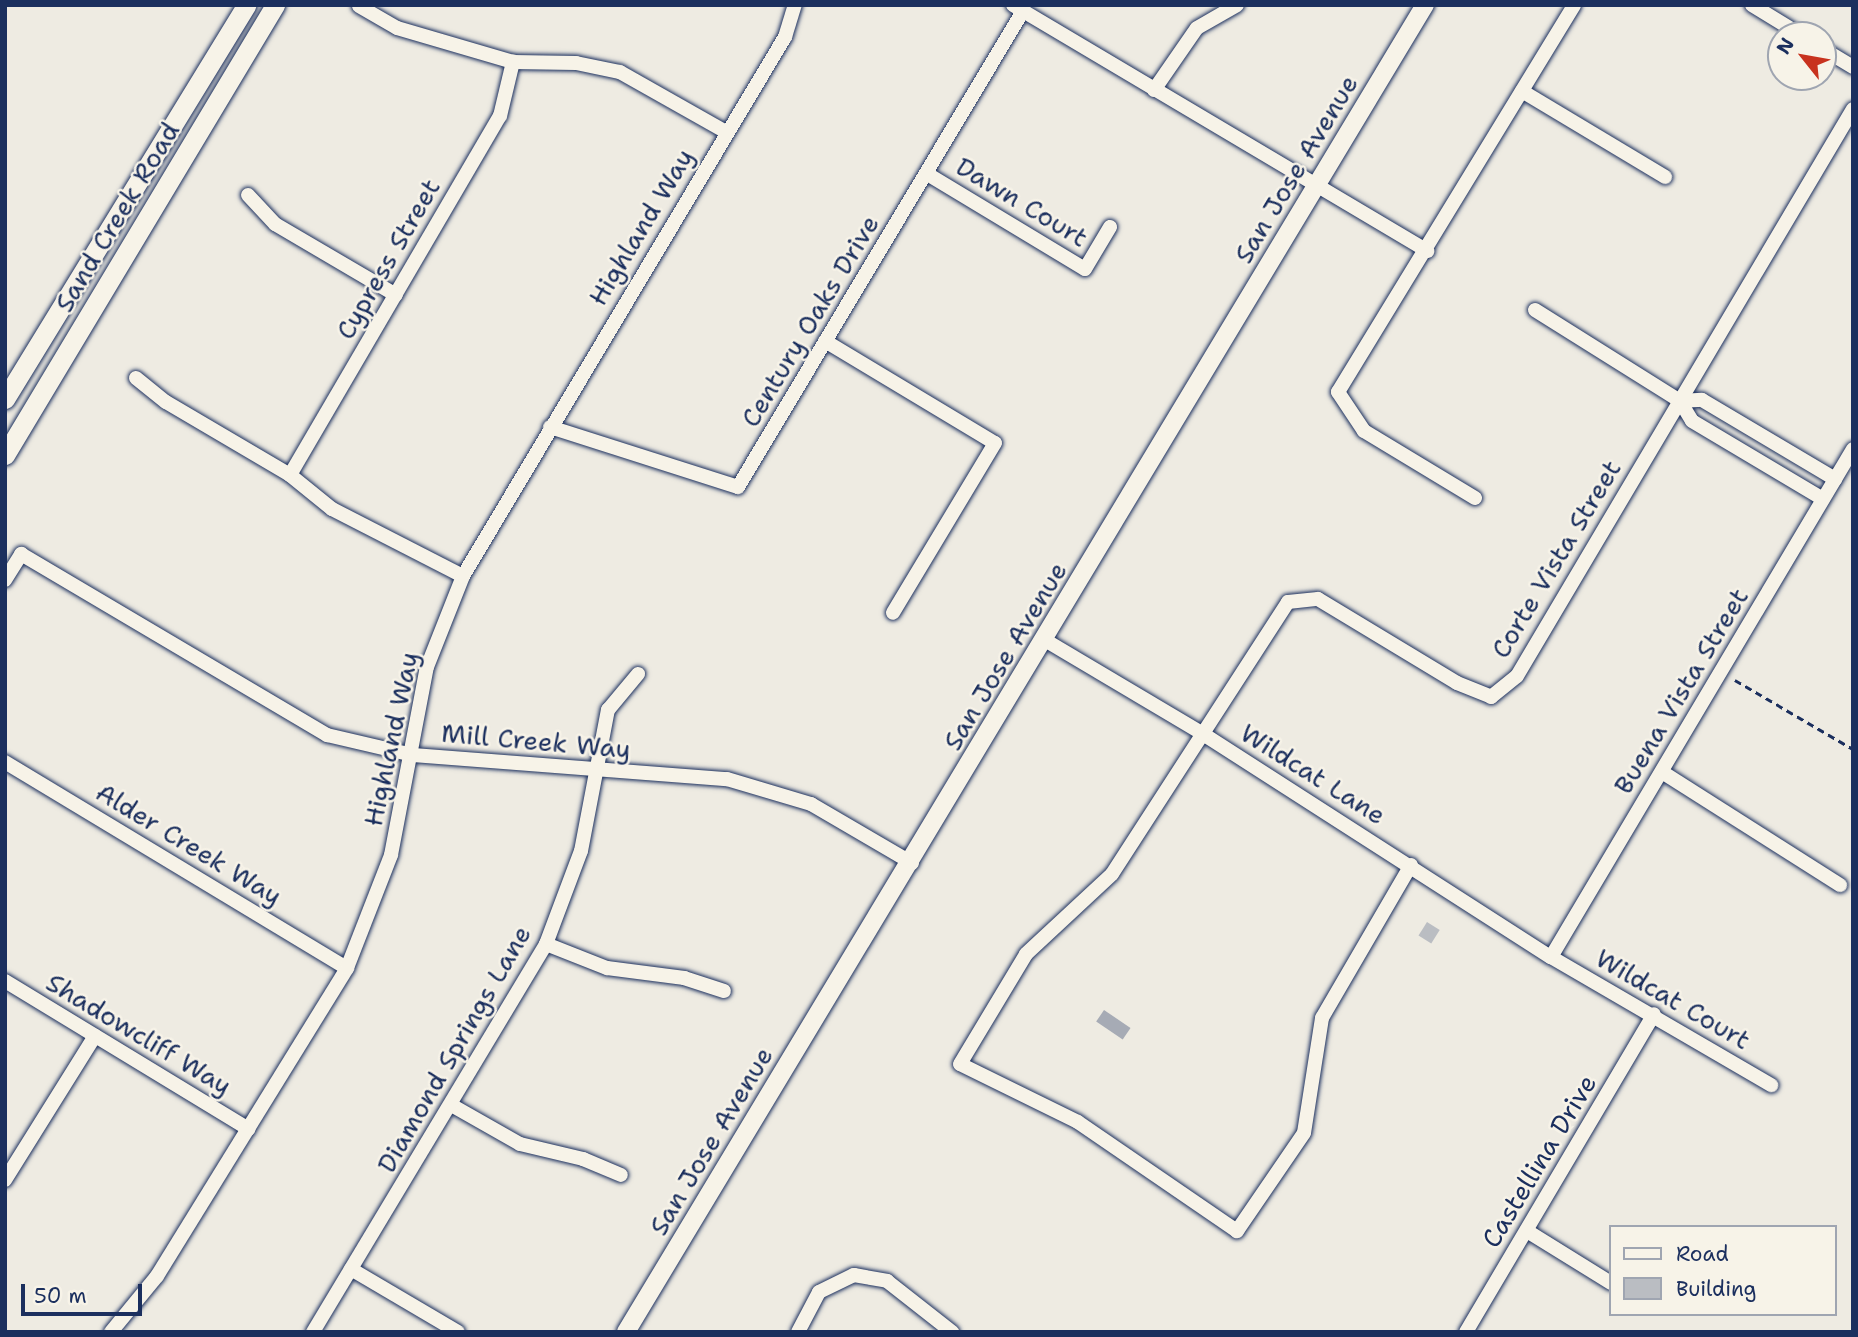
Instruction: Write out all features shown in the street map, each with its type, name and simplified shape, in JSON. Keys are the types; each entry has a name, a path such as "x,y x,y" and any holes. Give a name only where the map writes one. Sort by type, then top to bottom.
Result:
{"main road":[{"name":"Sand Creek Road","path":"5,400 246,5"},
{"name":"Sand Creek Road","path":"5,455 275,5"}],"street":[{"name":"Highland Way","path":"121,1329 346,968 391,855 413,755 427,667 463,576 726,132 786,37 795,5"},
{"path":"1154,90 1198,28 1237,5"},
{"name":"San Jose Avenue","path":"628,1331 912,863 1425,5"},
{"path":"1475,498 1364,431 1338,392 1427,251 1574,5"},
{"path":"1752,5 1778,21"},
{"path":"359,6 397,28 513,62 576,63 620,72 726,132"},
{"path":"1018,8 1315,188 1427,251"},
{"name":"Century Oaks Drive","path":"550,427 737,487 929,175 1018,8"},
{"path":"1837,56 1853,66"},
{"name":"Cypress Street","path":"290,475 500,116 513,62"},
{"path":"1522,91 1665,177"},
{"name":"Corte Vista Street","path":"1200,732 1288,602 1318,599 1457,682 1491,696 1517,676 1853,109"},
{"name":"Dawn Court","path":"929,175 1085,269 1110,227"},
{"path":"248,195 275,224 396,295"},
{"path":"1535,310 1680,401 1692,421 1823,499"},
{"path":"825,341 995,443 893,613"},
{"path":"136,378 166,402 290,475 332,509 463,576"},
{"path":"1680,401 1702,400 1835,479"},
{"name":"Buena Vista Street","path":"1550,957 1853,449"},
{"name":"Mill Creek Way","path":"5,580 21,554 327,735 413,755 596,773 727,779 811,804 912,863"},
{"name":"Wildcat Lane","path":"1045,640 1200,732 1411,865 1550,957"},
{"name":"Diamond Springs Lane","path":"313,1332 453,1106 546,944 581,851 608,710 638,674"},
{"path":"1200,732 1112,874 1026,954 960,1063 1078,1122 1237,1231 1304,1133 1322,1018 1411,865"},
{"name":"Alder Creek Way","path":"5,762 346,968"},
{"path":"1662,772 1840,885"},
{"path":"546,944 607,968 684,978 724,991"},
{"name":"Wildcat Court","path":"1550,957 1654,1014 1771,1085"},
{"name":"Shadowcliff Way","path":"5,981 247,1129"},
{"name":"Castellina Drive","path":"1466,1332 1654,1014"},
{"path":"5,1180 94,1035"},
{"path":"453,1106 520,1144 583,1159 621,1175"},
{"path":"1527,1231 1610,1282"},
{"path":"351,1269 458,1332"},
{"path":"798,1332 819,1292 854,1275 887,1281 952,1332"}],"path":[{"path":"1721,673 1853,749"}],"shaded area":[{"path":"1104,1010 1131,1028 1123,1040 1096,1022"}],"building":[{"path":"1427,922 1440,930 1431,944 1419,936"}]}
